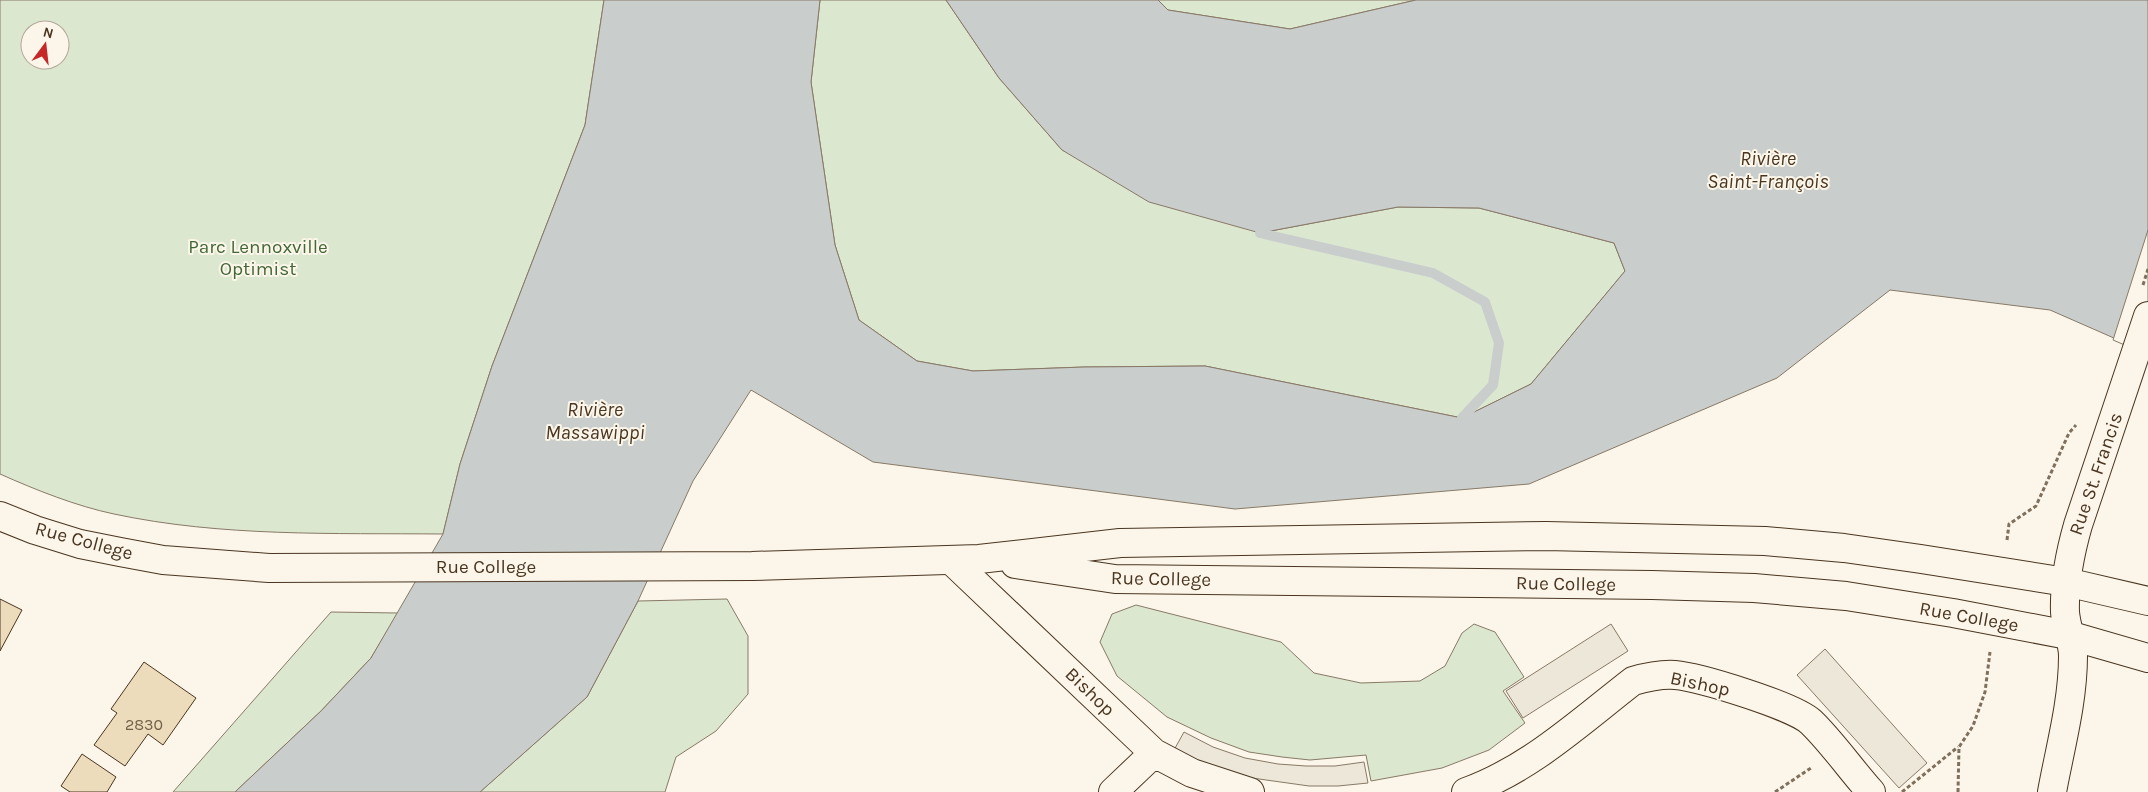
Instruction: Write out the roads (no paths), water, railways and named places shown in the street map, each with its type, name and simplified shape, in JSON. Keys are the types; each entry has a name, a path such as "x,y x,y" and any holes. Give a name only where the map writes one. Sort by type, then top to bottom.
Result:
{"main road":[{"name":"Rue St. Francis","path":"2052,792 2072,678 2073,654 2065,611 2066,582 2070,554 2148,316"},
{"name":"Rue College","path":"0,516 80,544 163,560 269,568 752,566 979,559 1120,543 1546,536 1765,541 1844,548 2066,582 2148,601"},
{"name":"Rue College","path":"979,559 1115,579 1652,585 1754,588 1846,596 1953,613 2068,635 2148,658"},
{"name":"Bishop","path":"951,560 1154,753 1192,772 1250,792"},
{"name":"Bishop","path":"1466,792 1490,784 1519,768 1633,681 1654,675 1676,675 1703,681 1794,711 1811,722 1871,792"},
{"path":"1113,792 1154,753"}],"water":[{"name":"Rivière Saint-François","path":"604,0 820,0 811,82 835,245 859,320 917,361 973,371 1084,367 1205,366 1462,418 1531,384 1625,271 1614,243 1479,208 1398,207 1260,233 1149,202 1062,150 999,78 946,0 1158,0 1168,10 1290,29 1416,0 2148,0 2148,353 2050,310 1890,290 1777,378 1529,484 1235,509 873,462 751,390 693,481 638,601 587,697 480,792 235,792 321,711 371,658 443,534 460,464 492,366 585,125"}],"waterway":[{"path":"1260,233 1433,273 1485,302 1499,343 1493,385 1462,418"}],"park label":[{"name":"Parc Lennoxville Optimist","path":"258,258"}],"water label":[{"name":"Rivière Massawippi","path":"595,420"}]}
